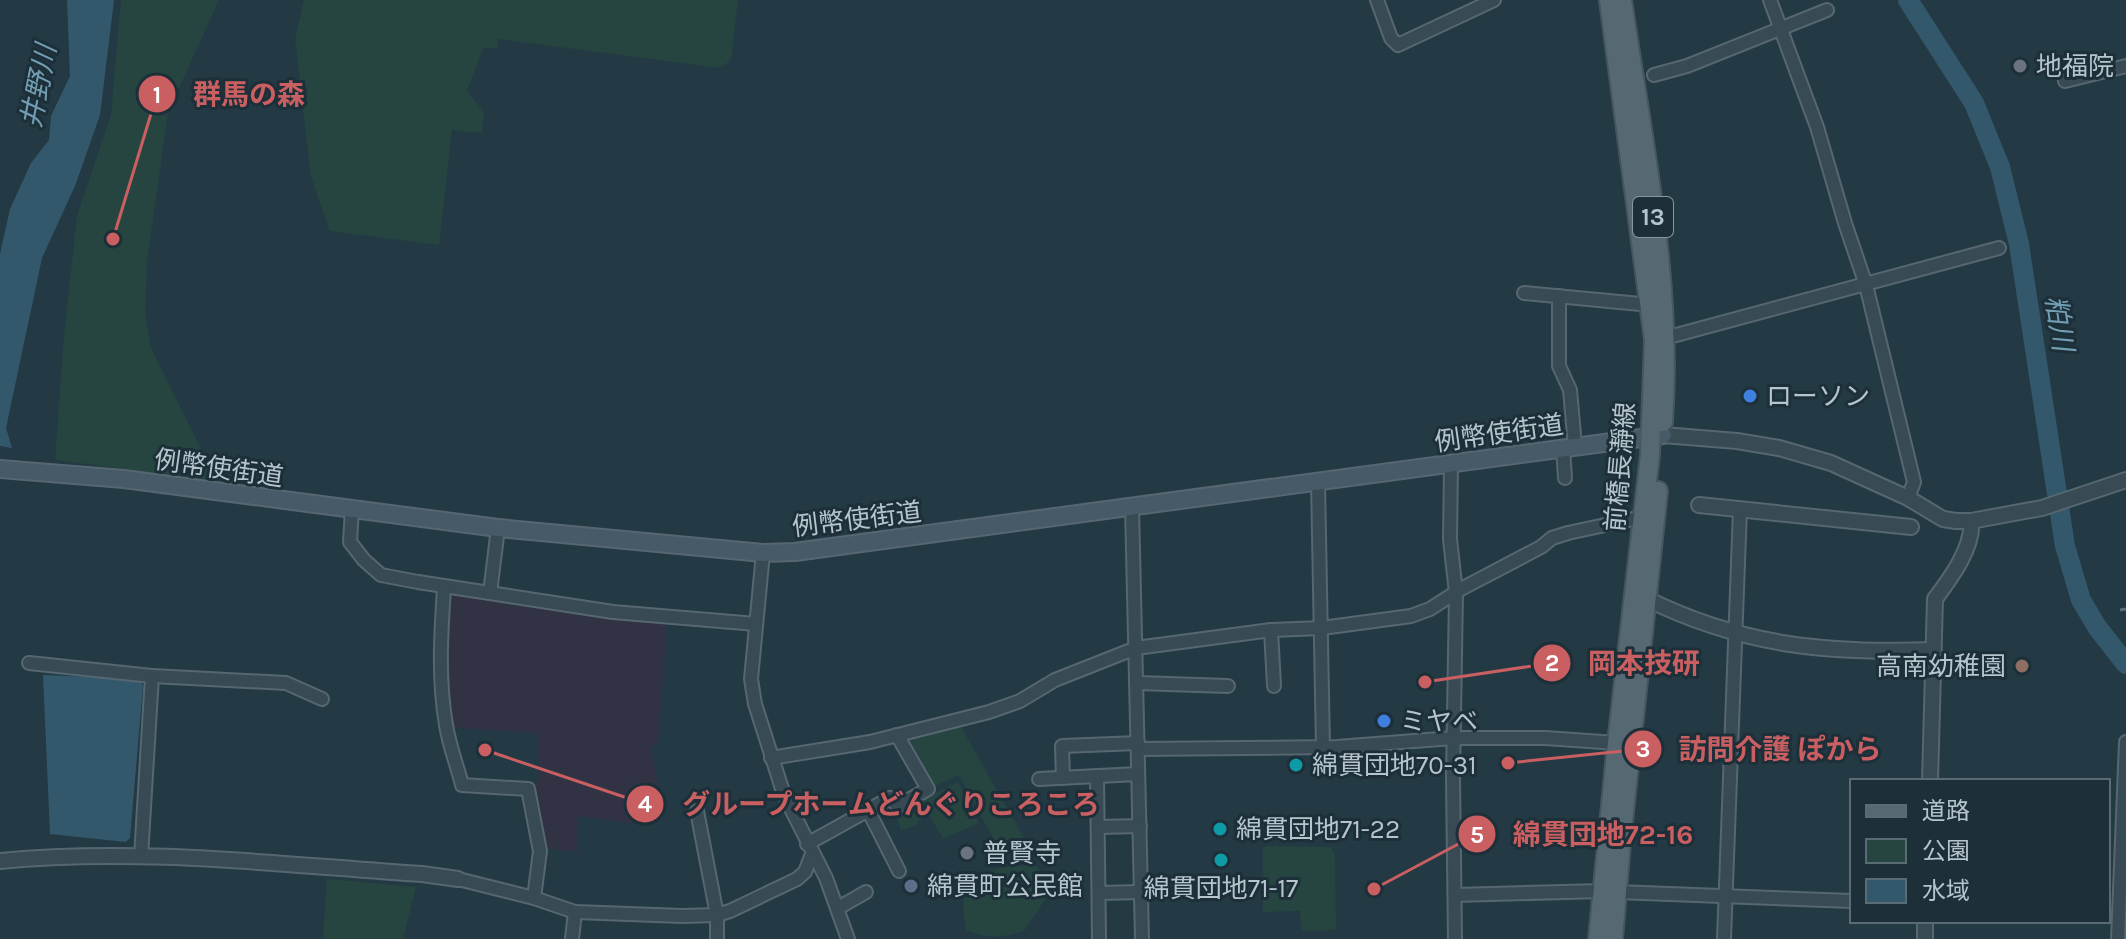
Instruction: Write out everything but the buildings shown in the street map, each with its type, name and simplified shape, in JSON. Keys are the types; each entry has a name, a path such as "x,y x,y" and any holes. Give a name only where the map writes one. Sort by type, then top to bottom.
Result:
{"main road":[{"name":"前橋長瀞線","path":"1598,939 1610,892 1647,599 1657,435 1651,305 1609,0"},
{"name":"前橋長瀞線","path":"1613,939 1610,892 1617,743 1642,522 1667,358 1658,256 1622,0"},
{"name":"例幣使街道","path":"0,469 124,479 498,528 763,553 795,552 1657,435"}],"street":[{"path":"1377,0 1391,38 1398,45 1494,0"},
{"path":"1770,0 1817,127 1866,285 1914,482 1908,498"},
{"path":"1654,75 1687,66 1827,10"},
{"path":"2065,81 2126,66"},
{"path":"1665,338 1999,248"},
{"path":"1524,293 1651,305"},
{"path":"1559,296 1559,366 1570,390 1565,478"},
{"path":"1657,435 1737,441 1779,448 1831,463 1908,498 1943,519 1971,521 2045,507 2126,480"},
{"path":"1451,465 1450,539 1456,593 1453,738 1455,939"},
{"path":"1318,482 1323,747"},
{"path":"1699,505 1911,527"},
{"path":"1132,507 1142,939"},
{"path":"352,509 350,542 381,575 444,588 613,612 756,624"},
{"path":"1724,939 1740,509"},
{"path":"771,758 897,735 999,708 1020,701 1055,680 1136,648 1411,616 1430,609 1552,538 1633,519 1642,522"},
{"path":"1930,779 1935,599 1947,583 1973,533 1971,521"},
{"path":"490,593 498,528"},
{"path":"763,553 751,679 755,704 784,795 838,908 848,939"},
{"path":"444,588 441,680 446,726 462,785 528,789 540,851 534,898"},
{"path":"1647,599 1736,632 1798,647 1830,651 1934,650"},
{"path":"1271,630 1274,686"},
{"path":"29,663 152,676 286,683 322,699"},
{"path":"141,857 152,676"},
{"path":"1138,683 1228,686"},
{"path":"0,861 58,855 141,857 406,873 458,879 575,912 717,915 797,879 805,872 810,849 868,810 890,798 898,806 928,789 897,735"},
{"path":"1063,778 1062,746 1323,747 1453,738 1545,738 1617,743"},
{"path":"2118,939 2126,742"},
{"path":"1039,779 1138,774"},
{"path":"1097,776 1099,939"},
{"path":"868,810 899,871"},
{"path":"697,811 717,915 717,939"},
{"path":"1098,827 1140,826"},
{"path":"838,908 866,892"},
{"path":"1099,893 1141,892"},
{"path":"1455,895 1610,892 1850,901"},
{"path":"572,939 575,912"}],"shaded area":[{"path":"449,593 580,613 667,622 658,745 651,746 664,819 630,823 577,816 577,852 544,848 533,789 540,774 536,733 448,727 444,705"}],"green space":[{"path":"121,0 219,0 168,112 147,262 145,313 151,348 217,481 55,460 77,216 111,115"},
{"path":"304,0 738,0 731,60 720,68 498,39 497,48 483,48 467,91 484,112 482,133 452,130 439,245 330,231 311,177 295,39"},
{"path":"960,725 1026,842 1002,855 959,775 933,787 906,738"},
{"path":"958,782 979,823 943,839 930,816 923,816 915,826 901,830 895,813"},
{"path":"1330,847 1335,853 1336,930 1301,931 1300,911 1263,912 1263,848"},
{"path":"1036,865 1049,894 1024,931 995,936 966,930 964,897 975,879 993,870"},
{"path":"327,879 416,887 403,939 323,939"}],"water":[{"name":"井野川","path":"67,0 114,0 100,115 75,186 42,258 6,428 12,448 0,446 0,254 10,209 31,163 49,140 51,116 70,76"},
{"path":"43,675 139,679 143,686 130,838 126,842 50,834"}],"waterway":[{"name":"粕川","path":"1908,0 1974,103 2000,167 2019,244 2065,546 2081,600 2097,627 2126,664"}],"railway":[{"path":"2120,610 2126,609"}],"place":[{"name":"地福院","path":"2020,66"},
{"name":"群馬の森","path":"113,239"},
{"name":"ローソン","path":"1750,396"},
{"name":"高南幼稚園","path":"2022,666"},
{"name":"岡本技研","path":"1425,682"},
{"name":"ミヤベ","path":"1384,721"},
{"name":"グループホームどんぐりころころ","path":"485,750"},
{"name":"訪問介護 ぽから","path":"1508,763"},
{"name":"綿貫団地70-31","path":"1296,765"},
{"name":"綿貫団地71-22","path":"1220,829"},
{"name":"普賢寺","path":"967,853"},
{"name":"綿貫団地71-17","path":"1221,860"},
{"name":"綿貫町公民館","path":"911,886"},
{"name":"綿貫団地72-16","path":"1374,889"}]}
